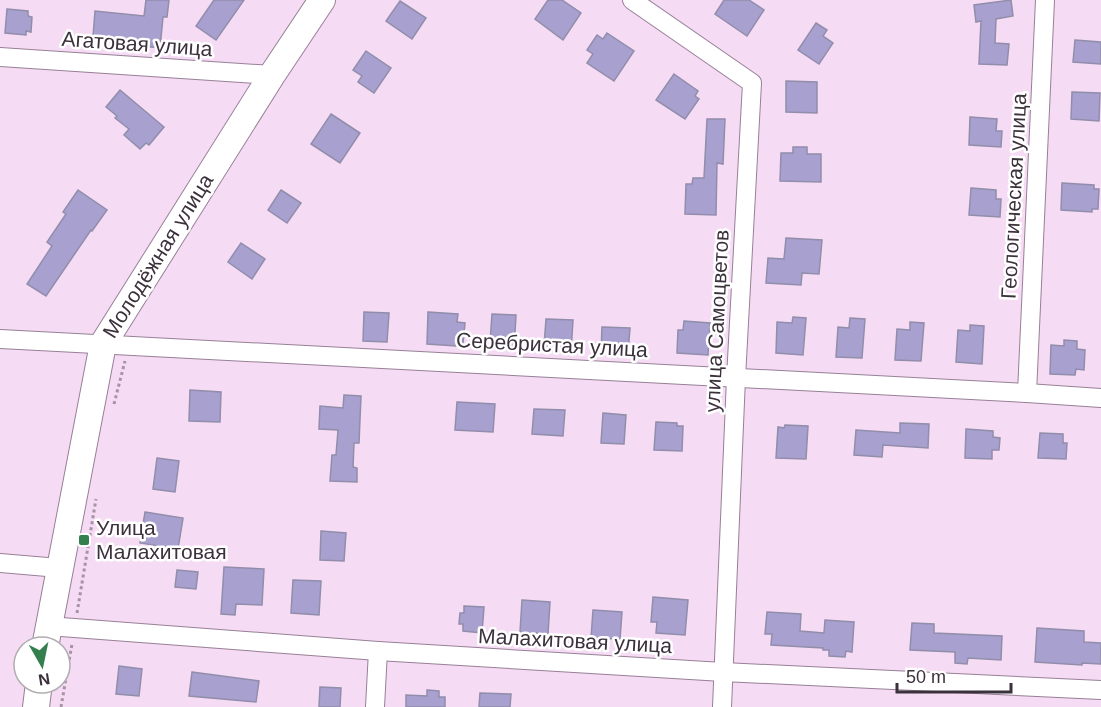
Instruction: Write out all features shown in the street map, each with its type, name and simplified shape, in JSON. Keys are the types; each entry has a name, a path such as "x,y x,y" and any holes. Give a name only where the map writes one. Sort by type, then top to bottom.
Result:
{"street":[{"name":"Молодёжная улица","path":"46,635 103,344 272,75 322,0"},
{"name":"улица Самоцветов","path":"632,0 752,83 736,378 722,707"},
{"name":"Геологическая улица","path":"1027,393 1045,0"},
{"name":"Агатовая улица","path":"0,57 272,75"},
{"name":"Серебристая улица","path":"0,339 1101,398"},
{"path":"0,563 59,568"},
{"name":"Малахитовая улица","path":"72,638 378,651 723,672 1101,690"},
{"path":"375,707 378,651"}],"building":[{"path":"146,0 169,0 167,17 163,17 160,48 142,46 142,43 93,37 95,11 144,16"},
{"path":"214,0 244,0 216,40 196,26"},
{"path":"548,0 562,0 581,13 563,40 535,19"},
{"path":"724,0 749,0 764,10 747,36 715,14"},
{"path":"1011,0 1013,16 996,19 995,43 1009,44 1007,65 979,64 981,21 976,22 974,5"},
{"path":"400,1 426,18 412,39 386,21"},
{"path":"7,9 28,11 28,16 32,17 31,32 26,31 26,35 5,33"},
{"path":"816,23 827,30 823,36 833,43 819,64 798,50"},
{"path":"607,33 634,51 614,81 587,63 593,54 587,50 597,35 603,39"},
{"path":"1075,40 1101,42 1101,64 1073,62"},
{"path":"366,51 391,68 374,93 358,82 362,76 353,70"},
{"path":"674,74 698,91 695,96 699,99 685,119 656,100"},
{"path":"786,81 817,82 817,113 786,112"},
{"path":"120,90 164,127 149,145 146,143 140,149 124,135 129,129 106,107"},
{"path":"1072,92 1100,93 1099,121 1071,119"},
{"path":"331,114 360,133 340,163 311,144"},
{"path":"970,117 997,119 996,131 1002,131 1001,147 969,145"},
{"path":"707,119 725,119 723,164 717,163 716,215 685,214 686,184 692,184 693,178 704,178"},
{"path":"793,147 807,147 807,154 821,154 821,182 780,181 781,153 793,153"},
{"path":"1062,183 1094,185 1094,189 1099,189 1098,209 1092,209 1092,212 1061,210"},
{"path":"971,188 996,190 996,199 1001,199 1000,217 969,215"},
{"path":"78,190 107,210 46,296 27,284 52,246 47,242 66,214 63,212"},
{"path":"281,190 301,203 287,223 268,210"},
{"path":"786,238 822,240 819,274 802,273 801,285 766,283 768,258 784,259"},
{"path":"241,243 265,259 252,279 228,262"},
{"path":"364,312 389,313 387,342 363,341"},
{"path":"428,312 458,314 457,322 465,323 463,343 456,343 456,346 427,344"},
{"path":"492,314 516,315 514,350 496,348 497,343 490,343"},
{"path":"793,317 806,318 803,355 776,353 777,322 792,323"},
{"path":"850,318 865,319 862,358 836,357 838,327 849,328"},
{"path":"546,319 573,320 571,352 552,351 552,347 544,346"},
{"path":"684,321 710,323 708,355 677,353 678,330 683,330"},
{"path":"910,322 924,323 921,361 895,360 897,329 910,330"},
{"path":"970,325 984,326 982,364 956,362 958,330 970,331"},
{"path":"602,327 630,328 628,353 601,352"},
{"path":"1064,340 1077,341 1077,349 1085,350 1084,370 1076,369 1075,375 1050,374 1051,345 1064,346"},
{"path":"190,390 221,392 220,422 189,421"},
{"path":"344,395 361,396 359,443 354,443 353,467 357,468 357,482 330,481 332,455 336,455 338,430 319,429 320,406 343,408"},
{"path":"457,402 495,404 493,432 455,430"},
{"path":"534,409 565,410 563,436 532,434"},
{"path":"603,413 626,415 624,444 601,443"},
{"path":"656,422 677,423 677,426 683,426 682,451 654,450"},
{"path":"900,423 929,424 928,448 883,445 882,457 854,455 856,430 900,433"},
{"path":"785,425 808,426 806,459 776,458 778,427 784,428"},
{"path":"966,429 993,431 993,437 1000,438 999,450 992,450 992,459 965,458"},
{"path":"1040,433 1063,434 1063,443 1067,443 1066,459 1038,458"},
{"path":"157,458 179,461 175,492 153,489"},
{"path":"145,512 183,518 178,549 140,543"},
{"path":"321,531 346,533 344,561 320,560"},
{"path":"224,567 264,569 262,605 236,604 235,615 221,614"},
{"path":"177,570 198,572 196,589 175,587"},
{"path":"293,580 321,581 319,615 291,613"},
{"path":"653,597 688,600 685,635 656,633 657,622 651,622"},
{"path":"522,600 550,602 548,634 520,632"},
{"path":"464,606 484,607 482,633 463,631 463,624 459,624 460,613 464,613"},
{"path":"593,610 622,612 620,639 591,638"},
{"path":"767,612 801,614 800,631 824,633 825,620 854,622 852,652 846,651 845,657 829,656 829,650 823,650 823,648 771,645 772,634 765,634"},
{"path":"912,623 934,624 934,633 1002,636 1001,660 968,658 967,664 955,663 955,652 910,650"},
{"path":"1037,628 1084,631 1084,642 1101,643 1101,664 1035,662"},
{"path":"119,666 142,669 139,696 116,694"},
{"path":"192,672 259,681 256,702 189,696"},
{"path":"320,687 341,688 340,707 319,707"},
{"path":"427,690 439,691 439,697 445,697 445,707 406,707 406,695 427,696"},
{"path":"480,693 511,694 510,707 479,707"}],"place":[{"name":"Улица Малахитовая","path":"84,540"}]}
